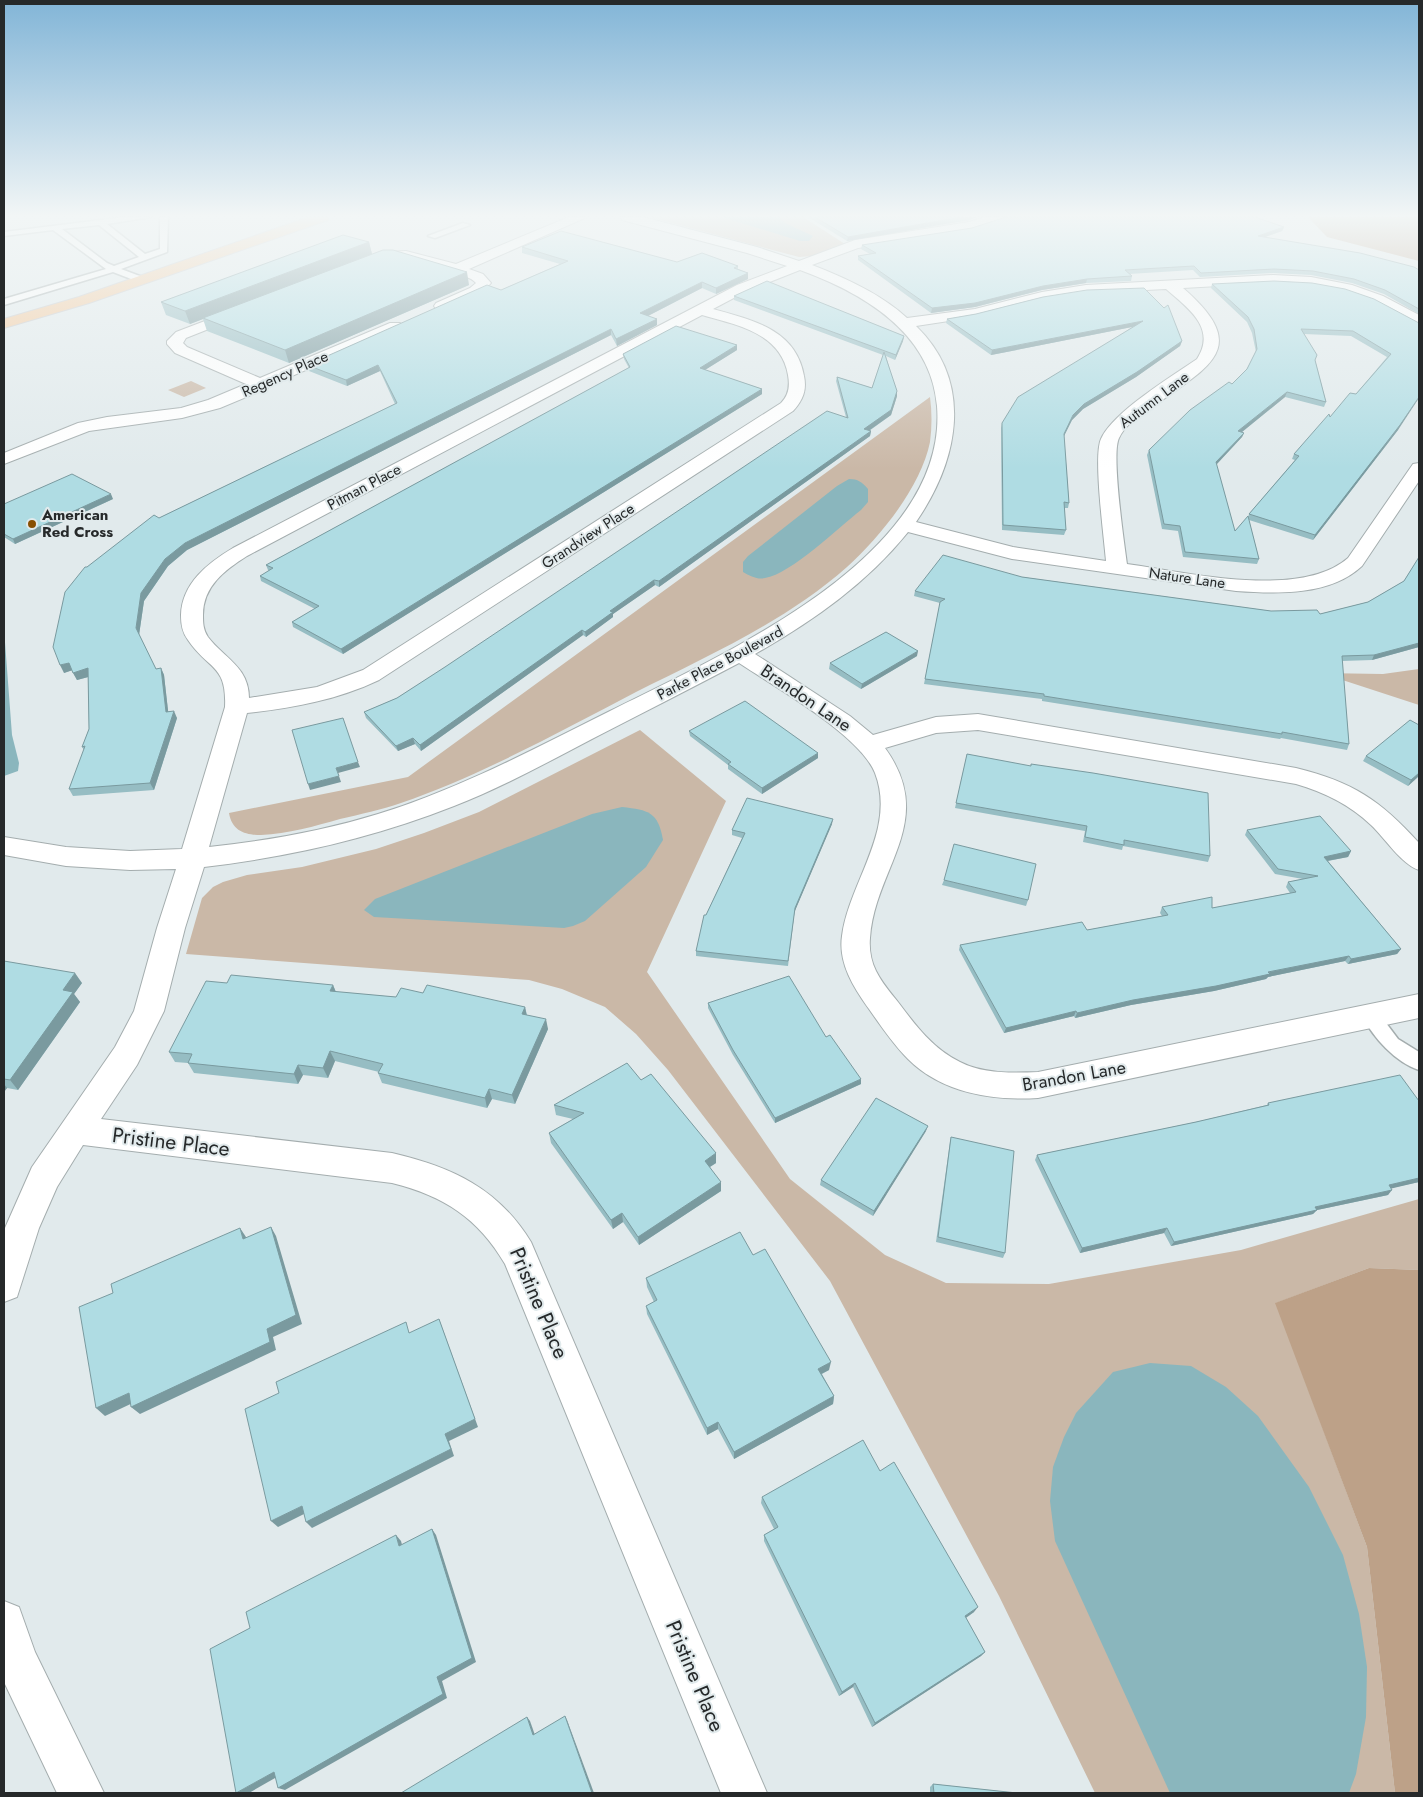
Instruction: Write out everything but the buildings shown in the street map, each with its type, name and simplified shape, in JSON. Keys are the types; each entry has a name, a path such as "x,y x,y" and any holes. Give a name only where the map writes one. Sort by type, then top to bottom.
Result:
{"main road":[{"path":"4,324 77,301"}],"street":[{"path":"425,313 451,301"},
{"name":"Pitman Place","path":"193,858 237,707 237,690 232,674 224,662 196,636 192,624 192,605 199,587 216,568 240,552 717,301"},
{"name":"Parke Place Boulevard","path":"4,846 64,857 120,860 193,858 313,841 409,814 474,789 503,775 740,654 826,601 870,564 904,525 917,508 933,478 944,448 947,425 944,388 938,368 929,350 905,323 875,301"},
{"path":"905,323 975,313 1020,301"},
{"name":"Autumn Lane","path":"1117,568 1107,462 1109,440 1113,432 1125,420 1203,362 1209,355 1213,342 1211,330 1206,320 1186,301"},
{"path":"1381,301 1419,321"},
{"path":"249,308 181,335 175,344 181,350 262,384"},
{"name":"Grandview Place","path":"237,707 297,700 326,694 371,675 787,407 795,399 798,385 791,356 784,347 773,337 755,328 700,310"},
{"name":"Regency Place","path":"4,459 84,427 193,411 214,404 406,321"},
{"name":"Nature Lane","path":"904,525 1020,554 1262,587 1305,585 1331,577 1355,562 1419,468"},
{"name":"Brandon Lane","path":"740,654 838,719 870,745 888,774 893,794 894,819 857,927 856,952 858,963 868,985 912,1044 939,1065 962,1076 986,1084 1021,1087 1038,1085 1419,1006"},
{"path":"870,745 928,726 954,722 978,722 1296,776 1339,789 1363,804 1384,821 1419,860"},
{"path":"4,1284 33,1200 58,1155 126,1056 143,1026 193,858"},
{"name":"Pristine Place","path":"75,1130 408,1171 441,1182 460,1192 476,1202 500,1224 511,1238 519,1254 744,1793"},
{"path":"4,1622 16,1660 81,1793"}],"lane":[{"path":"1371,1016 1392,1044 1419,1062"}],"shaded area":[{"path":"191,381 206,388 184,397 168,390"},
{"path":"930,397 930,442 918,476 898,510 873,541 847,567 772,621 718,651 520,752 431,792 378,810 281,833 250,834 240,831 233,824 229,813 408,777"},
{"path":"1419,669 1419,705 1321,673 1383,674"},
{"path":"640,730 726,801 647,972 790,1179 885,1255 946,1283 1049,1284 1241,1250 1419,1199 1419,1270 1369,1268 1276,1303 1367,1547 1395,1793 1095,1793 999,1596 830,1281 668,1070 636,1034 605,1007 562,989 529,980 186,954 202,898 213,887 223,882 247,875 302,867 376,849 424,833 479,812"},
{"path":"1369,1268 1419,1270 1419,1793 1395,1793 1367,1547 1275,1303"}],"water":[{"path":"849,479 860,481 868,489 868,502 861,510 801,559 776,575 760,578 743,572 743,562 748,556 837,486"},
{"path":"4,629 12,735 19,763 18,771 4,776"},
{"path":"622,807 639,809 651,814 658,823 663,840 646,867 585,921 573,926 564,928 374,917 364,910 375,899 592,814"},
{"path":"1150,1363 1191,1366 1226,1387 1258,1416 1309,1487 1343,1555 1359,1614 1367,1667 1366,1717 1356,1774 1349,1793 1170,1793 1055,1541 1050,1501 1053,1467 1064,1437 1076,1413 1113,1372"}],"place":[{"name":"American Red Cross","path":"32,524"}]}
